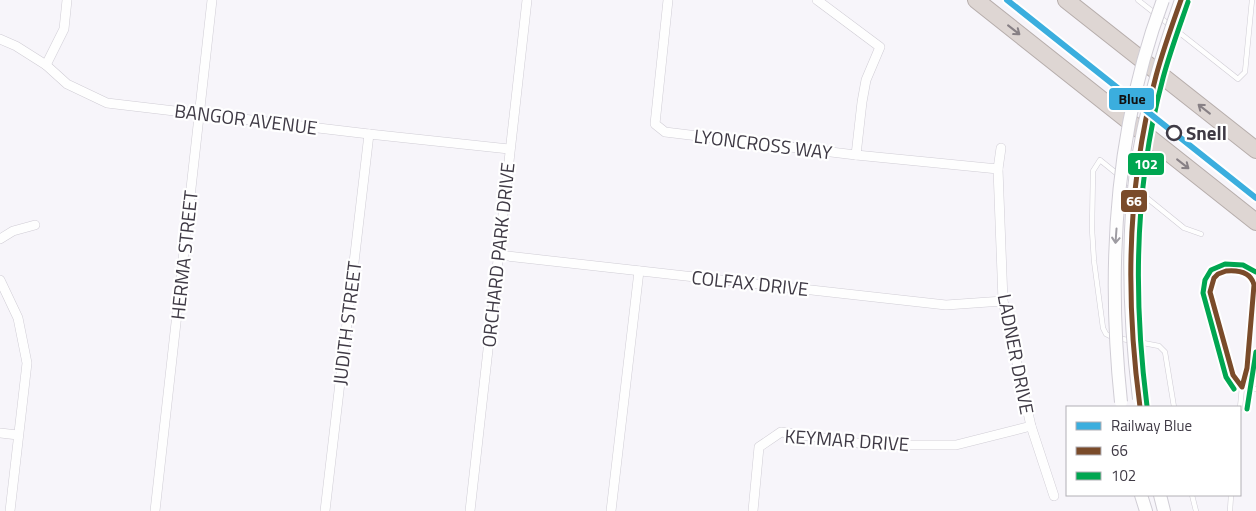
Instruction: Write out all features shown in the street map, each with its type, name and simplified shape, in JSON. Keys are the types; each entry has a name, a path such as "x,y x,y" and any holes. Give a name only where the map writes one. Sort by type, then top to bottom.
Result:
{"highway":[{"path":"976,0 1256,222"},
{"path":"1066,0 1256,150"}],"main road":[{"path":"1121,405 1114,301 1115,253 1121,172 1127,133 1141,72 1162,0"},
{"path":"1140,403 1134,360 1130,303 1132,216 1136,173 1153,86 1181,0"},
{"path":"1141,496 1146,511"},
{"path":"1160,496 1164,511"}],"street":[{"path":"46,65 64,30 67,0"},
{"name":"HERMA STREET","path":"156,511 212,0"},
{"name":"ORCHARD PARK DRIVE","path":"470,511 527,0"},
{"name":"LYONCROSS WAY","path":"668,0 656,124 665,132 856,155 998,169"},
{"path":"817,0 880,47 866,80 856,155"},
{"name":"BANGOR AVENUE","path":"0,40 16,46 46,65 67,84 107,103 509,149"},
{"name":"JUDITH STREET","path":"325,511 369,134"},
{"name":"LADNER DRIVE","path":"1001,148 998,169 1003,301 1031,426 1054,496"},
{"path":"0,239 13,231 35,225"},
{"name":"COLFAX DRIVE","path":"498,255 946,305 1003,301"},
{"path":"611,511 639,271"},
{"path":"0,280 18,318 27,363 10,511"},
{"name":"KEYMAR DRIVE","path":"753,511 759,447 781,432 871,445 956,445 1031,426"},
{"path":"0,433 18,436"}],"lane":[{"path":"1138,0 1238,79 1245,72 1252,0"},
{"path":"1174,406 1165,352 1159,346 1112,337 1106,334 1103,328 1092,229 1094,171 1100,160 1184,228 1200,234"},
{"path":"1240,406 1242,387 1247,368 1254,292 1252,280 1246,274 1228,271 1219,273 1212,280 1210,292 1233,375 1242,387 1256,388"},
{"path":"1192,496 1196,511"},
{"path":"1230,511 1231,496"}],"rail line":[{"name":"Blue","path":"1007,0 1256,198"}],"transit line":[{"name":"66","path":"1140,406 1132,324 1131,282 1134,199 1146,117 1159,66 1181,0"},
{"name":"102","path":"1147,406 1142,365 1138,282 1139,241 1146,159 1153,119 1166,68 1188,2"},
{"name":"102","path":"1234,389 1226,377 1203,293 1205,280 1211,270 1225,264 1243,265 1256,272"},
{"name":"66","path":"1226,271 1243,273 1250,277 1254,285 1247,368 1242,387 1233,375 1210,292 1214,278 1226,271"},
{"name":"102","path":"1247,409 1256,352"}],"place":[{"name":"Snell","path":"1174,133"}]}
